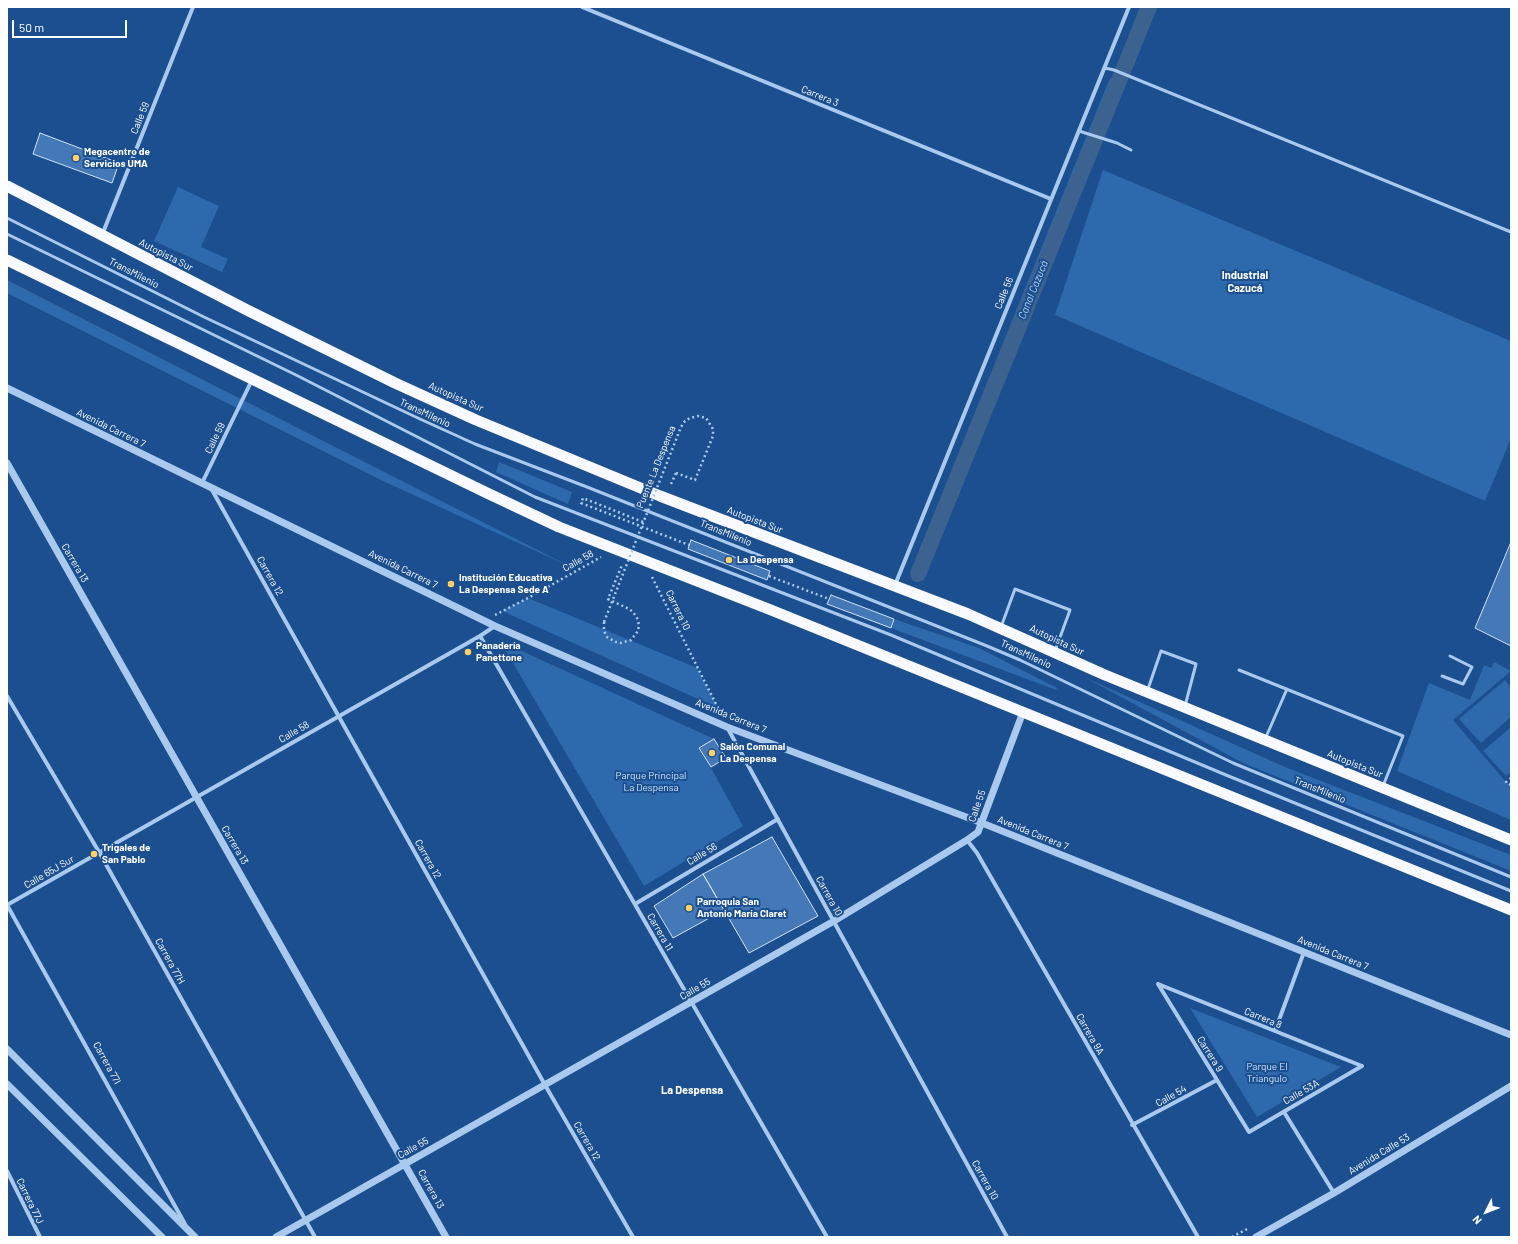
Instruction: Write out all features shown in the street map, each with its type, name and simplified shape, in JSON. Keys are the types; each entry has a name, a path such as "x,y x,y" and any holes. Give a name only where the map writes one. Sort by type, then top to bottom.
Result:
{"highway":[{"name":"Autopista Sur","path":"7,186 249,311 374,373 476,420 653,493 1000,628 1146,692 1511,840"},
{"path":"7,260 559,527 1023,712 1511,910"}],"street":[{"name":"Calle 59","path":"102,236 193,7"},
{"name":"Carrera 3","path":"582,7 1051,199"},
{"name":"Calle 56","path":"894,586 1105,68 1128,7"},
{"name":"Calle 59","path":"202,483 252,379"},
{"name":"Avenida Carrera 7","path":"7,388 485,621 727,727 982,823 1511,1035"},
{"name":"Carrera 13","path":"7,463 446,1237"},
{"name":"Carrera 12","path":"211,487 545,1085 633,1237"},
{"name":"Calle 58","path":"99,852 496,626"},
{"name":"Carrera 11","path":"480,636 827,1237"},
{"name":"Carrera 77H","path":"7,696 99,852 315,1237"},
{"name":"Calle 55","path":"276,1237 834,921 967,840 978,832 982,823 1023,712"},
{"name":"Carrera 10","path":"727,727 1007,1237"},
{"name":"Calle 56","path":"634,904 778,819"},
{"name":"Carrera 9A","path":"967,840 977,853 1132,1125 1198,1237"},
{"name":"Calle 65J Sur","path":"7,905 99,852"},
{"name":"Carrera 77I","path":"7,905 189,1231"},
{"path":"1275,1031 1304,952"},
{"name":"Carrera 8","path":"1158,984 1362,1066"},
{"name":"Carrera 9","path":"1158,984 1249,1132"},
{"name":"Carrera 77I","path":"7,1049 195,1237"},
{"name":"Calle 53A","path":"1249,1132 1362,1066"},
{"name":"Calle 54","path":"1132,1125 1217,1080"},
{"path":"7,1084 162,1237"},
{"name":"Avenida Calle 53","path":"1256,1237 1334,1193 1511,1086"},
{"path":"1284,1112 1334,1193"},
{"name":"Carrera 77J","path":"7,1171 40,1237"}],"lane":[{"path":"1105,68 1114,70 1511,232"},
{"path":"1079,131 1117,143 1131,150"},
{"name":"TransMilenio","path":"7,218 204,317 475,444 587,486 987,646 1040,669 1233,763 1511,877"},
{"name":"TransMilenio","path":"7,234 296,376 535,497 891,635 1226,776 1511,891"},
{"path":"1000,628 1015,589 1070,610 1054,652"},
{"path":"1146,692 1161,651 1196,664 1185,708"},
{"path":"1442,676 1463,684 1472,667 1450,656"},
{"path":"1239,670 1403,736 1382,788"},
{"path":"1265,740 1287,689"}],"path":[{"name":"Puente La Despensa","path":"626,553 608,599 615,602 622,605 629,609 637,618 639,625 635,636 626,642 616,642 607,637 604,631 604,622 609,608 612,600 641,526 681,426 690,418 698,416 706,418 713,429 713,436 695,480 676,473 672,484"},
{"path":"643,522 583,498 581,502 689,545"},
{"name":"Calle 58","path":"485,621 616,549"},
{"name":"Carrera 10","path":"644,560 722,716 716,714"},
{"path":"768,576 829,599"},
{"path":"490,610 503,618"},
{"path":"1511,778 1506,782 1511,785"}],"green space":[{"path":"1140,7 1156,7 1133,68 1119,61"},
{"path":"1110,78 1124,84 924,577 911,571"},
{"path":"1103,170 1511,341 1511,438 1485,501 1055,315"},
{"path":"178,187 219,206 201,247 228,259 222,272 154,241"},
{"path":"7,280 573,568 383,481 7,293"},
{"path":"499,462 572,492 568,504 496,472"},
{"path":"528,598 697,668 718,708 502,611"},
{"path":"894,619 979,648 1057,688 1056,690 891,628"},
{"name":"Parque Principal La Despensa","path":"500,641 714,739 700,748 743,826 644,886"},
{"path":"1494,662 1511,671 1453,720 1506,782 1511,785 1511,820 1397,771 1429,683 1470,700 1484,665 1491,668"},
{"path":"1086,678 1285,767 1511,855 1511,871 1243,763"},
{"path":"1505,680 1511,688 1511,717 1481,743 1459,719"},
{"path":"1511,727 1511,772 1506,776 1483,751"},
{"name":"Parque El Triangulo","path":"1190,1008 1341,1067 1257,1117"}],"building":[{"name":"Megacentro de Servicios UMA","path":"40,133 119,163 112,183 33,154"},
{"name":"La Despensa","path":"691,540 770,571 767,580 688,549"},
{"path":"1511,542 1511,646 1475,628"},
{"path":"831,595 894,619 891,628 827,604"},
{"name":"Salón Comunal La Despensa","path":"714,739 726,758 711,767 699,748"},
{"path":"772,837 818,916 749,953 703,874"},
{"name":"Parroquia San Antonio María Claret","path":"703,874 724,910 673,938 654,906"}],"waterway":[{"name":"Canal Cazucá","path":"918,574 1149,7"}],"place":[{"name":"Megacentro de Servicios UMA","path":"76,158"},
{"name":"La Despensa","path":"729,560"},
{"name":"Institución Educativa La Despensa Sede A","path":"451,584"},
{"name":"Panadería Panettone","path":"468,652"},
{"name":"Salón Comunal La Despensa","path":"712,753"},
{"name":"Trigales de San Pablo","path":"94,854"},
{"name":"Parroquia San Antonio María Claret","path":"689,908"}],"district":[{"name":"Industrial Cazucá","path":"1245,281"},
{"name":"La Despensa","path":"692,1090"}]}
